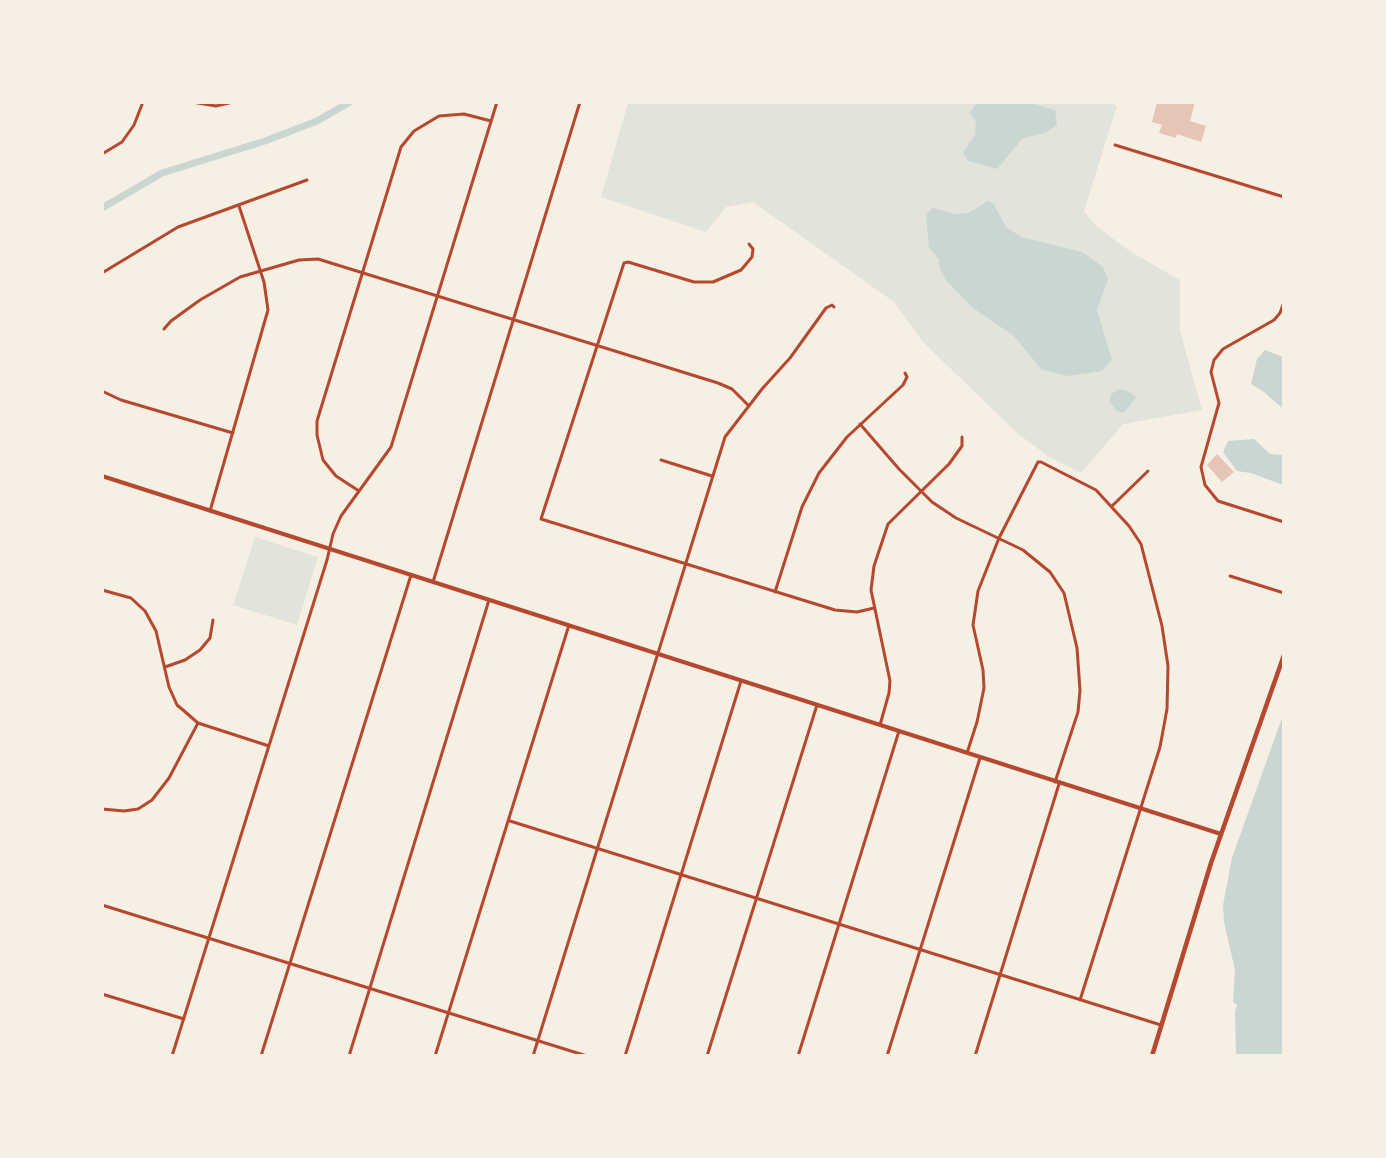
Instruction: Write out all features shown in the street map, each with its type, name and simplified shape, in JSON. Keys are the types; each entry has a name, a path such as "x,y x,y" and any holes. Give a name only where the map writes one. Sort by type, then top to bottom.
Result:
{"main road":[{"path":"1152,1056 1221,834 1284,655"}],"street":[{"path":"102,154 122,142 134,124 143,102"},
{"path":"192,102 216,106 233,102"},
{"path":"172,1056 335,527 391,448 497,102"},
{"path":"433,582 580,102"},
{"path":"359,491 341,481 327,466 321,456 316,435 319,409 398,157 406,138 421,124 448,114 464,114 491,121"},
{"path":"1115,145 1284,197"},
{"path":"102,273 178,227 307,180"},
{"path":"210,511 268,310 268,299 261,271 239,206"},
{"path":"749,244 753,249 752,257 741,270 727,278 713,282 687,281 626,262 541,519 840,611 857,612 874,608"},
{"path":"164,329 178,316 235,279 299,260 311,259 361,272 718,383 732,389 749,406"},
{"path":"1284,302 1280,313 1274,320 1223,349 1214,360 1211,372 1219,403 1201,467 1205,485 1218,502 1284,522"},
{"path":"533,1056 725,437 790,358 826,308 828,306 834,307"},
{"path":"775,592 798,517 811,487 836,449 860,424 903,385 907,376 905,373"},
{"path":"102,391 121,400 232,433"},
{"path":"860,424 921,491 944,511 1023,550 1050,572 1064,593 1077,648 1080,690 1078,712 975,1056"},
{"path":"880,725 888,697 890,681 874,608 872,577 885,530 893,518 938,476 959,452 963,442 962,437"},
{"path":"661,460 712,476"},
{"path":"966,754 981,708 984,688 983,670 974,635 975,604 980,581 999,538 1038,462 1081,481 1096,490 1129,526 1145,551 1162,626 1168,666 1169,688 1164,728 1080,1000"},
{"path":"1112,506 1148,471"},
{"path":"102,476 657,653 966,754 1221,834"},
{"path":"261,1056 411,575"},
{"path":"1230,576 1284,593"},
{"path":"102,590 131,598 145,611 156,632 169,687 177,705 198,723 269,746"},
{"path":"349,1056 490,600"},
{"path":"165,667 186,660 200,650 210,638 213,620"},
{"path":"435,1056 510,820 569,625"},
{"path":"625,1056 741,681"},
{"path":"707,1056 817,706"},
{"path":"102,809 124,811 138,809 152,800 169,778 198,723"},
{"path":"798,1056 899,731"},
{"path":"887,1056 980,758"},
{"path":"510,820 1161,1025"},
{"path":"102,904 587,1056"},
{"path":"102,994 184,1018"}],"shaded area":[{"path":"628,103 1112,103 1117,106 1084,211 1095,225 1131,252 1180,280 1180,331 1202,410 1123,424 1081,473 1049,457 1017,433 923,342 894,302 753,202 726,207 706,232 601,197"},
{"path":"977,103 1030,103 1055,110 1057,125 1045,133 1023,138 997,169 968,161 963,152 975,135 976,122 970,112"},
{"path":"987,201 993,203 1006,227 1021,237 1082,252 1103,267 1108,279 1097,310 1112,360 1102,371 1068,376 1042,370 1014,336 973,308 946,280 939,267 939,259 929,248 926,214 933,208 956,214 969,213"},
{"path":"1265,350 1283,357 1283,409 1264,392 1251,384 1257,359"},
{"path":"1120,389 1128,391 1136,397 1124,413 1117,411 1109,401 1111,394"},
{"path":"1254,439 1270,454 1283,455 1283,485 1251,473 1237,471 1223,452 1228,441"},
{"path":"255,537 318,557 297,625 233,605"},
{"path":"1283,715 1283,1055 1236,1055 1235,1012 1237,1005 1233,1002 1235,970 1224,922 1223,905 1232,858"}],"building":[{"path":"1157,102 1195,102 1190,121 1206,126 1201,142 1177,134 1176,138 1159,133 1162,125 1152,122"},
{"path":"1217,454 1234,472 1222,482 1207,465"}],"waterway":[{"path":"102,208 162,173 265,141 317,121 350,102"}]}
